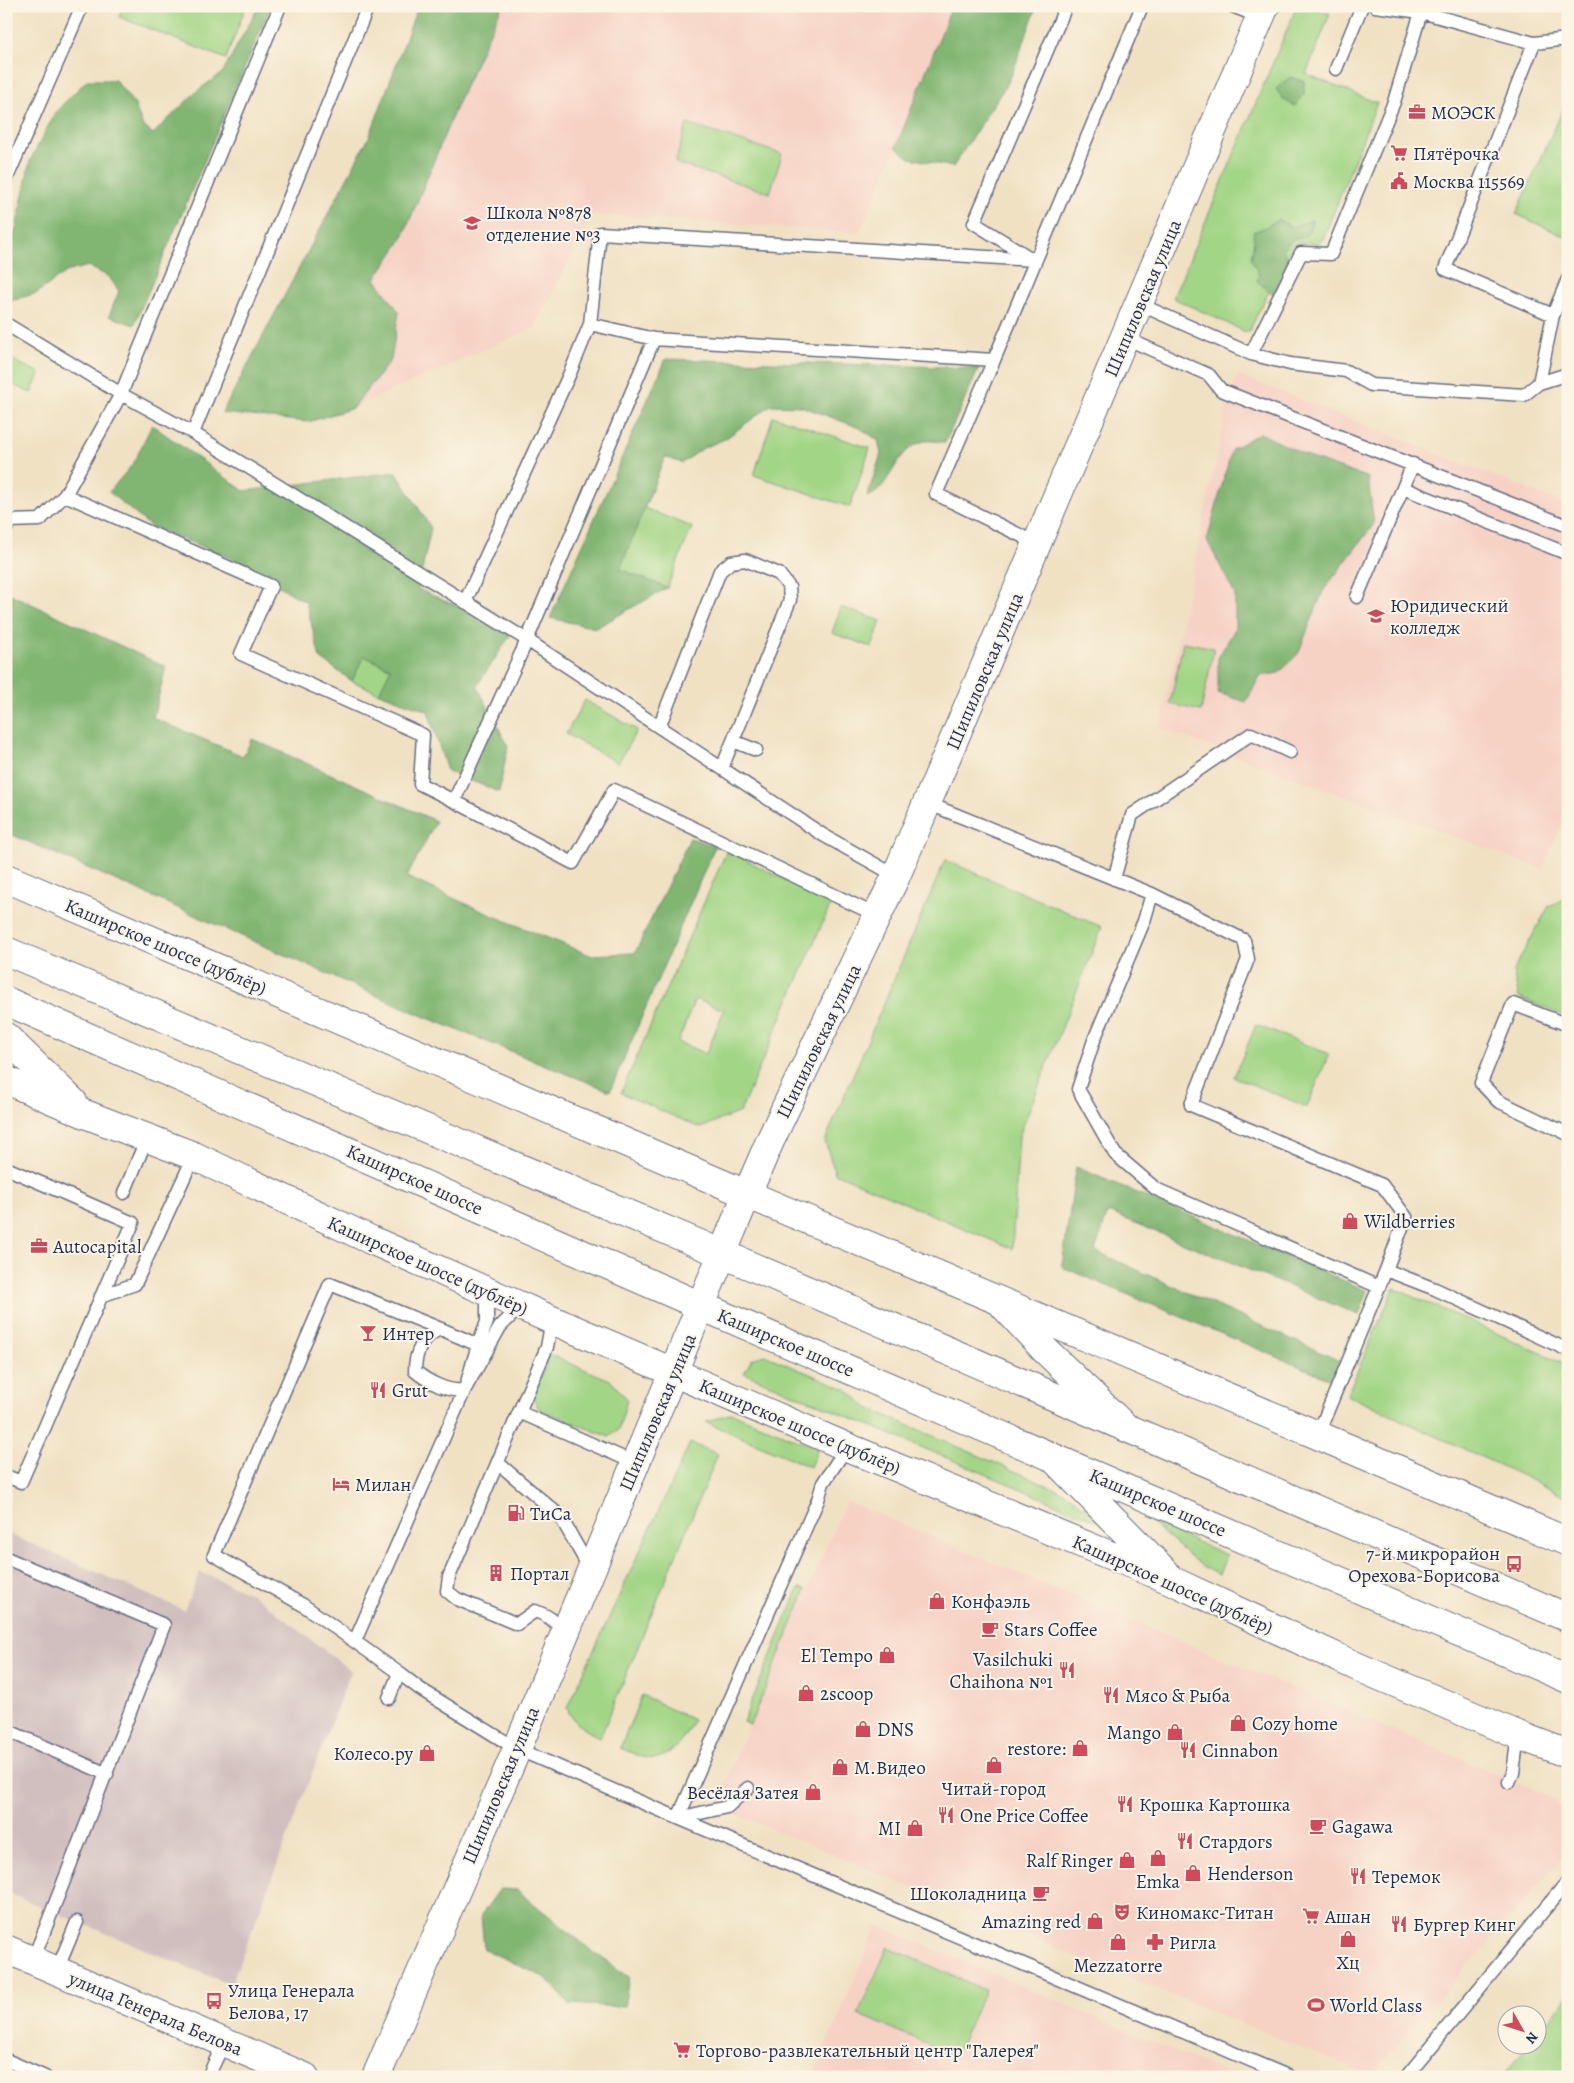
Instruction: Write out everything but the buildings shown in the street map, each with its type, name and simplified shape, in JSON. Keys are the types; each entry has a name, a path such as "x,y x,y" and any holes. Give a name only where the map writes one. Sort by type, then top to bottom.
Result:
{"main road":[{"name":"Шипиловская улица","path":"376,2077 675,1372 747,1194 896,876 1263,12"},
{"name":"Каширское шоссе (дублёр)","path":"6,878 440,1061 747,1194 1318,1434 1568,1542"},
{"path":"6,951 723,1254 1568,1618"},
{"name":"Каширское шоссе","path":"6,1001 701,1306 1568,1679"},
{"path":"6,1037 85,1114"},
{"name":"Каширское шоссе (дублёр)","path":"6,1080 85,1114 194,1156 371,1240 487,1292 846,1447 1175,1582 1358,1667 1518,1735 1568,1754"},
{"path":"998,1299 1044,1349 1127,1428"},
{"path":"1052,1456 1175,1582"},
{"name":"улица Генерала Белова","path":"6,1949 305,2077"}],"lane":[{"path":"6,180 82,6"},
{"path":"6,529 9,521 40,520 65,495 121,394 280,6"},
{"path":"193,433 368,6"},
{"path":"1034,260 974,223 1066,6"},
{"path":"1038,544 936,494 1142,6"},
{"path":"1232,6 1263,12"},
{"path":"1336,69 1362,6"},
{"path":"1374,6 1420,12 1534,42 1568,38"},
{"path":"1250,354 1301,253 1331,254 1394,102 1420,12"},
{"path":"1534,42 1444,269 1553,315"},
{"path":"465,602 570,373 590,324 600,233 1034,260"},
{"path":"1539,383 1553,315 1568,279"},
{"path":"1139,304 1250,354 1290,364 1346,371 1371,385 1524,396 1539,383 1568,374"},
{"path":"6,324 121,394 193,433 527,640 823,835 896,876"},
{"path":"590,324 654,340 994,360"},
{"path":"1125,338 1209,375 1220,390 1568,526"},
{"path":"454,801 527,640 654,340"},
{"path":"1357,597 1412,464"},
{"path":"1403,488 1568,554"},
{"path":"65,495 271,586 241,654 423,735 420,784 573,863 614,790 878,916"},
{"path":"659,727 720,571 731,562 745,560 779,574 789,587 790,600 722,768"},
{"path":"1114,879 1132,815 1251,734 1290,752"},
{"path":"733,742 756,750"},
{"path":"927,802 1152,894 1244,940 1248,959 1190,1105 1382,1184 1406,1217 1318,1434"},
{"path":"1152,894 1144,921 1094,1040 1078,1088 1115,1154 1156,1189 1379,1287"},
{"path":"1568,1025 1513,1004 1482,1083 1498,1101 1568,1134"},
{"path":"124,1193 147,1138"},
{"path":"101,1296 135,1284 194,1156"},
{"path":"6,1168 133,1223 21,1482 6,1476"},
{"path":"1386,1270 1442,1292 1568,1350"},
{"path":"478,1346 330,1284 214,1555 280,1590 355,1641 420,1689 517,1748 1290,2077"},
{"path":"355,1641 465,1388 478,1346 488,1322 487,1292"},
{"path":"441,1329 430,1333 422,1342 415,1361 415,1370 422,1377 451,1390 458,1391 465,1388 500,1327 521,1306"},
{"path":"552,1320 547,1347 449,1577 447,1591 457,1599 517,1624 535,1612 548,1615 564,1634"},
{"path":"519,1412 635,1463"},
{"path":"678,1818 818,1500 823,1483 846,1447"},
{"path":"498,1463 560,1516 591,1570"},
{"path":"6,1558 164,1624 107,1774 45,1965"},
{"path":"389,1698 399,1673"},
{"path":"6,1730 107,1774"},
{"path":"1509,1782 1513,1773 1518,1735"},
{"path":"678,1818 727,1807 748,1788"},
{"path":"1406,2077 1568,1881"},
{"path":"45,1965 77,1922"},
{"path":"208,2077 224,2042"},
{"path":"6,2060 45,2077"}],"shaded area":[{"name":"Школа №878 отделение №3","path":"451,6 957,6 859,233 592,214 536,327 353,408 308,422"},
{"name":"Юридический колледж","path":"1238,375 1568,505 1568,811 1542,869 1160,728 1227,408"},
{"path":"846,1501 1552,1797 1568,1817 1568,1852 1371,2076 1027,1936 715,1805"},
{"path":"6,1533 184,1610 200,1572 254,1595 351,1671 231,1985 6,1892"},
{"path":"877,1925 1236,2077 813,2077"}],"green space":[{"path":"123,6 246,6 226,59 119,17"},
{"path":"259,6 271,6 134,325 109,316 119,291 109,277 88,266 66,272 37,293 11,301 6,298 6,255 16,229 30,161 56,111 87,80 115,80 135,105 142,125 153,134 197,91 222,73"},
{"path":"418,6 502,6 458,102 402,239 375,279 399,312 391,360 353,408 308,422 222,413 370,135"},
{"path":"952,6 1037,6 1010,79 953,167 910,158 896,147"},
{"path":"1297,6 1307,6 1330,14 1306,74 1377,103 1323,239 1318,244 1298,242 1292,246 1248,333 1173,298"},
{"path":"1290,77 1304,81 1304,95 1295,106 1284,100 1276,89"},
{"path":"1566,103 1568,104 1568,238 1516,214"},
{"path":"687,124 782,154 770,193 675,163"},
{"path":"1278,219 1292,227 1312,220 1307,234 1302,238 1293,239 1283,250 1289,260 1273,294 1257,281 1259,275 1251,259 1254,241 1253,232 1264,228"},
{"path":"6,357 40,373 31,393 6,382"},
{"path":"666,359 979,368 945,443 925,441 914,445 899,460 883,486 867,497 881,454 878,440 860,428 801,406 771,405 725,439 705,447 682,463 665,457 620,569 667,588 596,628 550,618"},
{"path":"773,416 870,448 850,507 754,475"},
{"path":"152,425 244,491 396,472 431,528 418,589 513,631 477,686 508,746 499,792 447,771 428,711 379,693 391,668 364,656 352,681 320,658 306,602 235,560 150,526 109,492 133,464"},
{"path":"1260,433 1311,458 1368,478 1374,524 1323,591 1298,654 1279,673 1260,676 1246,702 1218,693 1218,658 1235,629 1235,595 1207,540 1232,449"},
{"path":"644,508 692,527 667,588 620,569"},
{"path":"6,592 166,667 153,718 243,756 252,739 436,821 407,877 484,912 590,955 635,953 690,838 715,846 610,1091 425,1017 6,832"},
{"path":"841,607 881,621 872,647 832,633"},
{"path":"1183,642 1214,648 1201,711 1170,704"},
{"path":"364,656 391,669 379,693 352,681"},
{"path":"585,700 637,730 618,763 566,734"},
{"path":"727,850 831,904 740,1112 700,1128 621,1093","holes":["695,999 724,1010 706,1054 678,1042"]},
{"path":"945,860 1102,927 1019,1136 1012,1249 835,1173 825,1141"},
{"path":"1568,897 1568,1017 1519,998 1513,971 1549,906"},
{"path":"1256,1025 1329,1054 1307,1107 1234,1077"},
{"path":"1076,1167 1368,1291 1359,1315 1108,1212 1095,1251 1340,1361 1332,1380 1062,1267"},
{"path":"1394,1288 1568,1365 1568,1497 1347,1395"},
{"path":"550,1355 610,1380 627,1399 619,1429 609,1437 539,1409 532,1397"},
{"path":"764,1355 846,1389 868,1408 1070,1495 1107,1525 744,1373 752,1359"},
{"path":"732,1413 818,1449 810,1467 706,1422"},
{"path":"690,1443 718,1454 600,1738 576,1722 567,1708"},
{"path":"1150,1522 1227,1555 1219,1574 1203,1567"},
{"path":"799,1588 806,1590 750,1725 743,1722"},
{"path":"642,1695 693,1720 681,1741 662,1757 646,1758 620,1748"},
{"path":"500,1889 517,1890 592,1951 629,1977 624,2007 569,2004 546,1978 484,1949 481,1915"},
{"path":"888,1947 985,1990 955,2056 858,2014"},
{"path":"1568,1996 1568,2077 1502,2077 1519,2056 1546,2056 1546,2023"}],"place":[{"name":"МОЭСК","path":"1417,112"},
{"name":"Пятёрочка","path":"1399,153"},
{"name":"Москва 115569","path":"1399,181"},
{"name":"Школа №878 отделение №3","path":"472,223"},
{"name":"Юридический колледж","path":"1376,616"},
{"name":"Wildberries","path":"1350,1221"},
{"name":"Autocapital","path":"39,1246"},
{"name":"Интер","path":"368,1333"},
{"name":"Grut","path":"378,1390"},
{"name":"Милан","path":"341,1484"},
{"name":"ТиСа","path":"516,1513"},
{"name":"7-й микрорайон Орехова-Борисова","path":"1514,1564"},
{"name":"Портал","path":"496,1573"},
{"name":"Конфаэль","path":"937,1601"},
{"name":"Stars Coffee","path":"990,1629"},
{"name":"El Tempo","path":"887,1655"},
{"name":"Vasilchuki Chaihona №1","path":"1067,1670"},
{"name":"2scoop","path":"806,1693"},
{"name":"Мясо & Рыба","path":"1111,1695"},
{"name":"Cozy home","path":"1238,1723"},
{"name":"DNS","path":"863,1729"},
{"name":"Mango","path":"1175,1732"},
{"name":"restore:","path":"1080,1748"},
{"name":"Cinnabon","path":"1188,1750"},
{"name":"Колесо.ру","path":"427,1753"},
{"name":"Читай-город","path":"994,1765"},
{"name":"М.Видео","path":"840,1767"},
{"name":"Весёлая Затея","path":"813,1792"},
{"name":"Крошка Картошка","path":"1125,1804"},
{"name":"One Price Coffee","path":"946,1815"},
{"name":"Gagawa","path":"1318,1826"},
{"name":"MI","path":"915,1828"},
{"name":"Стардогs","path":"1185,1841"},
{"name":"Emka","path":"1158,1858"},
{"name":"Ralf Ringer","path":"1127,1860"},
{"name":"Henderson","path":"1193,1873"},
{"name":"Теремок","path":"1358,1876"},
{"name":"Шоколадница","path":"1041,1893"},
{"name":"Киномакс-Титан","path":"1122,1912"},
{"name":"Ашан","path":"1311,1916"},
{"name":"Amazing red","path":"1095,1921"},
{"name":"Бургер Кинг","path":"1399,1924"},
{"name":"Хц","path":"1348,1939"},
{"name":"Mezzatorre","path":"1118,1942"},
{"name":"Ригла","path":"1155,1942"},
{"name":"Улица Генерала Белова, 17","path":"214,2001"},
{"name":"World Class","path":"1316,2005"},
{"name":"Торгово-развлекательный центр \"Галерея\"","path":"682,2050"}]}
